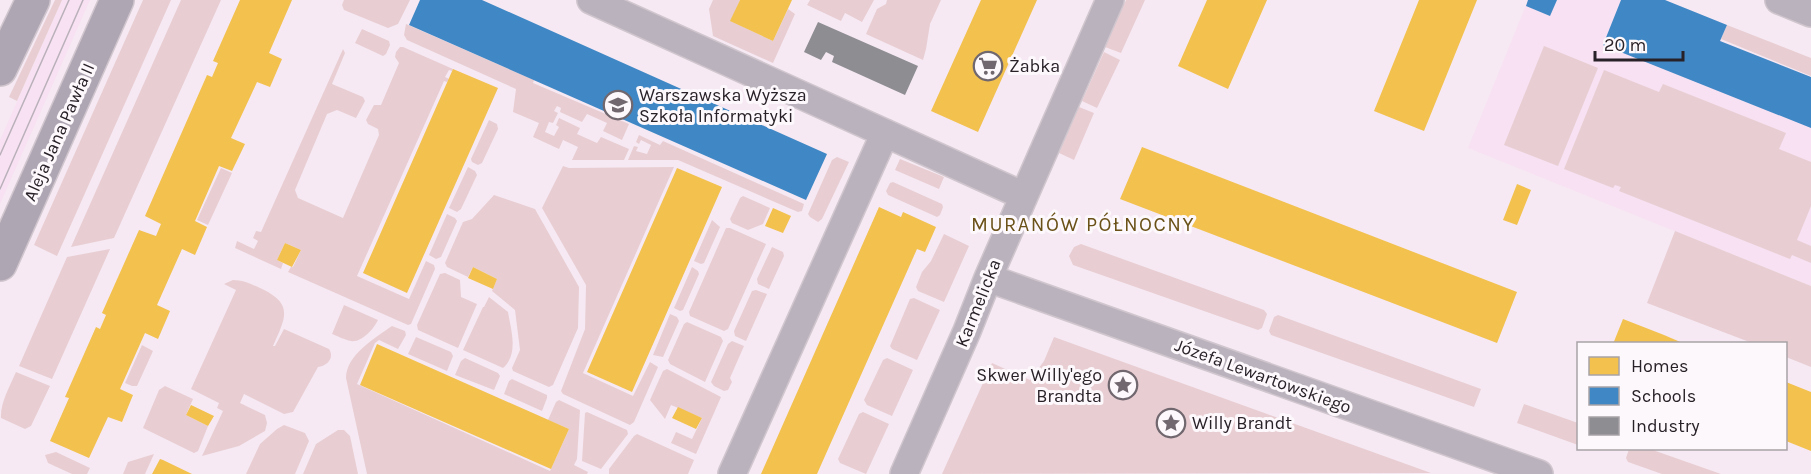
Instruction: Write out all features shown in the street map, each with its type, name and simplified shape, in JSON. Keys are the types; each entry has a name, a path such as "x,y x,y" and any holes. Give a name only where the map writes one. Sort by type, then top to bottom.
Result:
{"main road":[{"path":"0,69 33,0"},
{"name":"Aleja Jana Pawła II","path":"0,264 117,0"}],"street":[{"path":"591,0 1024,196"},
{"name":"Karmelicka","path":"904,474 1110,0"},
{"path":"1779,0 1811,13"},
{"path":"732,474 885,133"},
{"name":"Józefa Lewartowskiego","path":"988,278 1539,474"}],"shaded area":[{"path":"55,0 62,0 17,101 9,97"},
{"path":"62,0 90,0 0,204 0,140"},
{"path":"143,0 171,0 57,256 34,245"},
{"path":"181,0 221,0 114,238 71,247"},
{"path":"344,0 410,0 398,24 388,28 344,10 342,5"},
{"path":"713,0 740,0 731,21 773,41 788,9 795,14 773,63 713,36 709,9"},
{"path":"810,0 874,0 862,22 845,13 841,21 807,5"},
{"path":"887,0 941,0 930,24 923,60 866,34 877,9 886,4"},
{"path":"1126,0 1145,0 1121,53 1105,47"},
{"path":"1528,0 1665,0 1727,25 1721,41 1811,77 1811,286 1468,148"},
{"path":"406,24 534,80 533,83 629,124 622,140 603,131 607,123 587,114 582,122 560,112 561,108 557,106 554,111 558,113 553,123 549,122 545,132 554,136 559,127 556,125 559,118 580,128 577,134 597,143 601,137 629,149 624,160 572,160 578,147 563,140 559,149 533,137 539,123 513,112 516,89 407,40 404,35"},
{"path":"1727,25 1811,58 1811,76 1721,39"},
{"path":"362,29 389,41 390,45 386,54 383,56 355,43"},
{"path":"1544,46 1598,68 1558,166 1504,145"},
{"path":"400,47 453,69 449,70 445,77 449,79 447,82 444,81 357,276 409,299 426,261 434,265 435,269 411,324 408,325 288,272 301,250 285,243 277,260 283,263 281,269 235,248 237,241 254,249 258,241 253,238 256,231 261,232 343,49 345,53 332,84 363,97 365,101 356,118 337,110 327,114 295,190 298,198 343,218 379,135 378,129 368,124 366,120 374,105 381,105 399,63 395,57"},
{"path":"1104,52 1120,60 1097,108 1082,101"},
{"path":"1604,70 1659,92 1663,84 1786,133 1779,149 1811,162 1811,206 1797,240 1811,246 1811,263 1792,255 1790,259 1619,191 1621,187 1615,185 1613,188 1564,169"},
{"path":"1079,107 1094,113 1074,160 1059,153"},
{"path":"489,120 497,124 498,129 482,163 478,165 471,159"},
{"path":"639,135 660,145 663,141 804,204 802,211 798,212 678,160 628,160 634,146 638,147 636,151 647,154 651,145 641,140 639,144 636,142"},
{"path":"837,157 849,162 822,219 818,222 808,214 832,160"},
{"path":"900,159 944,177 939,189 895,170"},
{"path":"563,166 569,168 674,167 583,373 633,396 650,362 658,367 634,422 630,425 563,394 561,391 585,329 586,285 542,208"},
{"path":"468,167 477,175 461,209 457,212 449,208"},
{"path":"221,168 232,173 208,225 197,220"},
{"path":"893,182 942,204 940,215 937,217 888,195 886,191"},
{"path":"494,195 535,209 579,287 578,328 553,385 549,387 513,371 512,368 520,350 515,310 492,291 497,279 473,267 468,277 447,267 445,263 463,222 472,219"},
{"path":"743,196 770,208 763,224 748,230 732,223 730,219"},
{"path":"447,214 457,221 441,257 436,259 429,255"},
{"path":"712,220 720,227 704,263 701,264 694,261"},
{"path":"726,228 766,244 728,329 724,331 690,316 689,312"},
{"path":"1675,231 1811,286 1811,367 1787,357 1787,342 1749,342 1647,303"},
{"path":"944,234 969,246 944,302 918,291 916,287"},
{"path":"1081,244 1264,310 1267,314 1262,328 1258,330 1073,265 1069,256 1074,247"},
{"path":"772,247 783,252 784,256 769,289 758,284 757,279"},
{"path":"110,249 52,379 19,366 67,257"},
{"path":"692,267 699,274 683,310 680,311 674,308"},
{"path":"445,273 460,280 461,297 477,304 458,348 418,330 417,325 440,274"},
{"path":"233,280 244,281 260,288 271,294 283,306 283,320 273,346 284,329 329,349 331,358 327,363 318,367 293,412 284,414 244,394 240,403 265,415 267,423 265,431 239,446 202,456 223,411 217,408 219,403 191,389 236,290 224,284"},
{"path":"752,291 767,294 746,341 735,336 734,331"},
{"path":"489,297 508,312 512,349 511,356 503,368 463,350"},
{"path":"914,298 940,310 917,360 890,346 910,299"},
{"path":"344,305 378,320 374,327 359,340 349,340 332,334"},
{"path":"670,314 677,317 679,321 663,357 653,355"},
{"path":"1278,315 1481,389 1474,407 1271,335 1269,331 1274,317"},
{"path":"687,322 721,337 723,341 705,382 670,364 668,360"},
{"path":"392,326 405,331 406,335 398,349 379,340 375,343 357,384 550,471 569,429 548,420 559,400 580,410 577,459 574,465 588,472 587,474 367,474 346,378 347,370 363,348"},
{"path":"416,337 451,352 453,356 447,371 408,354"},
{"path":"1054,337 1431,473 942,474 992,363 1030,380 1044,361"},
{"path":"732,341 744,346 730,378 732,382 728,390 724,391 711,382 728,344"},
{"path":"142,345 153,351 137,386 132,386 125,383"},
{"path":"465,358 498,373 500,376 494,390 455,375 461,361"},
{"path":"887,358 913,370 892,416 867,405 864,400 883,360"},
{"path":"667,369 721,397 696,454 671,443 676,432 692,439 702,418 671,405 665,419 650,400 663,371"},
{"path":"16,372 50,386 31,426 25,429 1,418 4,401"},
{"path":"512,379 547,395 542,411 504,394"},
{"path":"165,386 193,399 186,415 208,426 198,451 194,453 143,428 159,390"},
{"path":"1524,404 1577,423 1577,445 1517,423"},
{"path":"863,412 889,424 866,474 840,463 838,459 859,414"},
{"path":"585,413 627,430 628,434 601,469 582,461"},
{"path":"284,425 305,433 309,441 295,474 246,474 260,444"},
{"path":"338,430 344,430 350,436 358,474 303,474 316,444"},
{"path":"637,434 694,460 688,474 609,474 609,469"},
{"path":"1629,450 1653,450 1721,474 1662,474 1628,462 1626,458"},
{"path":"56,452 90,468 87,474 72,474 48,463 45,455"},
{"path":"154,454 145,474 123,474 128,462"}],"building: Homes":[{"path":"240,0 292,0 269,53 282,59 270,87 257,82 231,138 245,144 232,171 219,166 195,221 207,227 195,255 182,249 157,305 170,311 158,339 145,333 120,389 133,395 122,422 108,417 89,458 50,441 69,398 65,397 96,327 100,329 106,315 102,313 139,230 156,236 161,224 145,216 207,75 212,77 218,63 213,61"},
{"path":"740,0 792,0 773,41 730,21"},
{"path":"981,0 1037,0 978,132 931,111"},
{"path":"1207,0 1267,0 1228,89 1178,66"},
{"path":"1419,0 1477,0 1424,131 1374,111"},
{"path":"453,69 498,88 407,293 363,273"},
{"path":"1142,147 1517,292 1497,343 1120,199"},
{"path":"677,168 722,187 632,392 587,372"},
{"path":"1517,184 1531,190 1517,225 1503,220"},
{"path":"879,207 901,217 903,212 936,227 925,252 917,249 817,474 761,474"},
{"path":"773,208 791,216 783,233 765,226"},
{"path":"285,243 301,250 292,267 277,260"},
{"path":"473,267 497,279 493,289 468,278"},
{"path":"1623,319 1680,342 1614,342"},
{"path":"377,344 569,429 551,469 360,385"},
{"path":"1787,382 1811,392 1811,451 1787,441"},
{"path":"191,405 214,416 208,426 186,415"},
{"path":"678,407 702,418 696,429 672,418"},
{"path":"160,459 163,460 192,474 152,474"}],"building: Schools":[{"name":"Warszawska Wyższa Szkoła Informatyki","path":"420,0 482,0 827,154 806,200 409,25"},
{"path":"1528,0 1557,0 1550,16 1526,6"},
{"path":"1621,0 1665,0 1727,25 1720,41 1811,77 1811,128 1603,45"}],"building: Industry":[{"path":"818,22 918,66 905,95 832,62 834,56 826,52 821,60 804,52"}],"tram line":[{"path":"0,155 69,0"},
{"path":"0,189 83,0"}],"place":[{"name":"Żabka","path":"988,66"},
{"name":"Warszawska Wyższa Szkoła Informatyki","path":"618,105"},
{"name":"Skwer Willy'ego Brandta","path":"1123,385"},
{"name":"Willy Brandt","path":"1171,423"}],"district":[{"name":"MURANÓW PÓŁNOCNY","path":"1083,224"}]}
